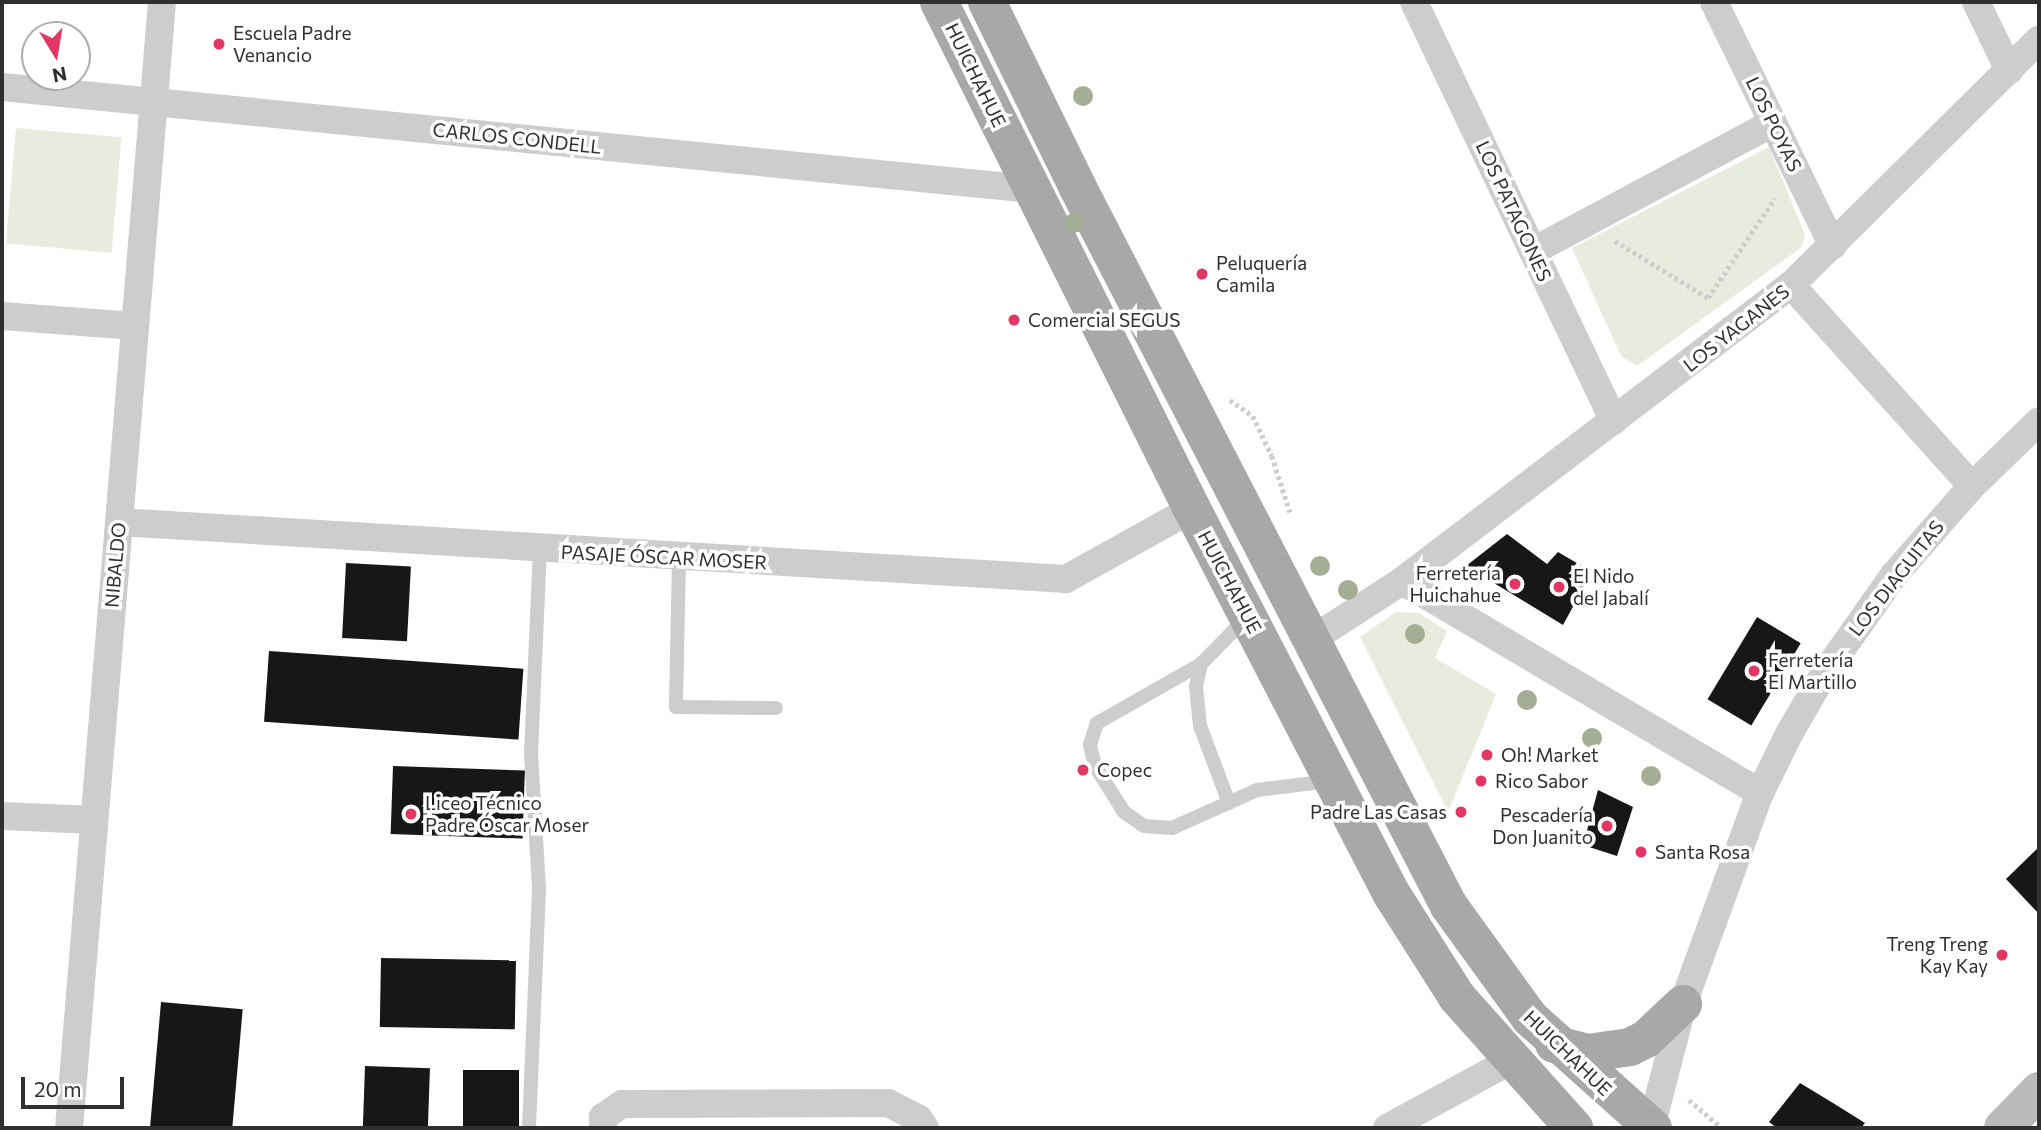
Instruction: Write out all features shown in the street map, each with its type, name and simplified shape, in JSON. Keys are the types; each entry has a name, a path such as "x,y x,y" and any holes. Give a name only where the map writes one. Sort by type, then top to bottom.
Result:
{"main road":[{"name":"HUICHAHUE","path":"939,2 1192,509 1391,893 1435,965 1510,1061 1574,1128"},
{"name":"HUICHAHUE","path":"987,2 1077,186 1314,638 1449,906 1500,982 1554,1044 1652,1128"},
{"path":"1554,1044 1588,1053 1630,1047 1646,1039 1683,1004"},
{"path":"2003,1128 2039,1091"}],"street":[{"name":"NIBALDO","path":"69,1128 162,2"},
{"name":"LOS PATAGONES","path":"1414,2 1614,421"},
{"name":"LOS POYAS","path":"1714,2 1833,246"},
{"path":"1976,2 2009,70"},
{"name":"LOS YAGANES","path":"1402,581 1791,285 2039,40"},
{"name":"CARLOS CONDELL","path":"2,87 1032,189"},
{"path":"1533,251 1773,123"},
{"path":"1791,285 1972,486"},
{"path":"2,316 135,326"},
{"name":"LOS DIAGUITAS","path":"1652,1128 1683,1004 1759,793 1816,688 1859,622 1972,486 2039,421"},
{"name":"PASAJE ÓSCAR MOSER","path":"119,522 679,559 1066,579 1192,509"},
{"path":"1314,638 1402,581 1759,793"},
{"path":"2,816 94,820"},
{"path":"1387,1128 1510,1061"},
{"path":"603,1128 603,1117 622,1104 888,1104 918,1118 925,1128"}],"lane":[{"path":"529,1128 539,887 531,754 540,549"},
{"path":"679,559 676,706 776,708"},
{"path":"1248,616 1201,664 1097,723 1090,745 1096,766 1124,812 1144,826 1172,828 1256,790 1333,781"},
{"path":"1201,664 1196,686 1200,726 1229,803"}],"path":[{"path":"1590,220 1708,298 1795,168"}],"shaded area":[{"path":"16,128 122,137 111,253 6,244"},
{"path":"1769,147 1805,235 1802,247 1637,366 1621,356 1572,248"},
{"path":"1396,612 1419,613 1447,631 1435,658 1496,694 1448,812 1360,637"}],"building":[{"path":"1507,534 1547,564 1558,552 1592,572 1563,625 1466,566"},
{"path":"346,563 411,566 407,641 342,638"},
{"name":"Ferretería El Martillo","path":"1757,617 1801,643 1751,726 1708,699"},
{"path":"269,651 523,669 518,740 264,722"},
{"path":"393,766 525,771 523,839 391,834"},
{"name":"Pescadería Don Juanito","path":"1598,790 1633,807 1617,856 1583,845"},
{"path":"2039,847 2039,914 2006,879"},
{"path":"381,958 516,960 515,1029 380,1027"},
{"path":"161,1002 243,1009 232,1128 150,1128"},
{"path":"365,1066 430,1068 428,1128 363,1128"},
{"path":"463,1070 519,1070 519,1128 463,1128"},
{"path":"1800,1083 1865,1123 1861,1128 1777,1128 1769,1122"}],"place":[{"name":"Escuela Padre Venancio","path":"219,44"},
{"name":"Peluquería Camila","path":"1202,274"},
{"name":"Comercial SEGUS","path":"1014,320"},
{"name":"Ferretería Huichahue","path":"1515,584"},
{"name":"El Nido del Jabalí","path":"1559,587"},
{"name":"Ferretería El Martillo","path":"1754,671"},
{"name":"Oh! Market","path":"1487,755"},
{"name":"Copec","path":"1083,770"},
{"name":"Rico Sabor","path":"1481,781"},
{"name":"Padre Las Casas","path":"1461,812"},
{"name":"Liceo Técnico Padre Óscar Moser","path":"411,814"},
{"name":"Pescadería Don Juanito","path":"1607,826"},
{"name":"Santa Rosa","path":"1641,852"},
{"name":"Treng Treng Kay Kay","path":"2002,955"}]}
